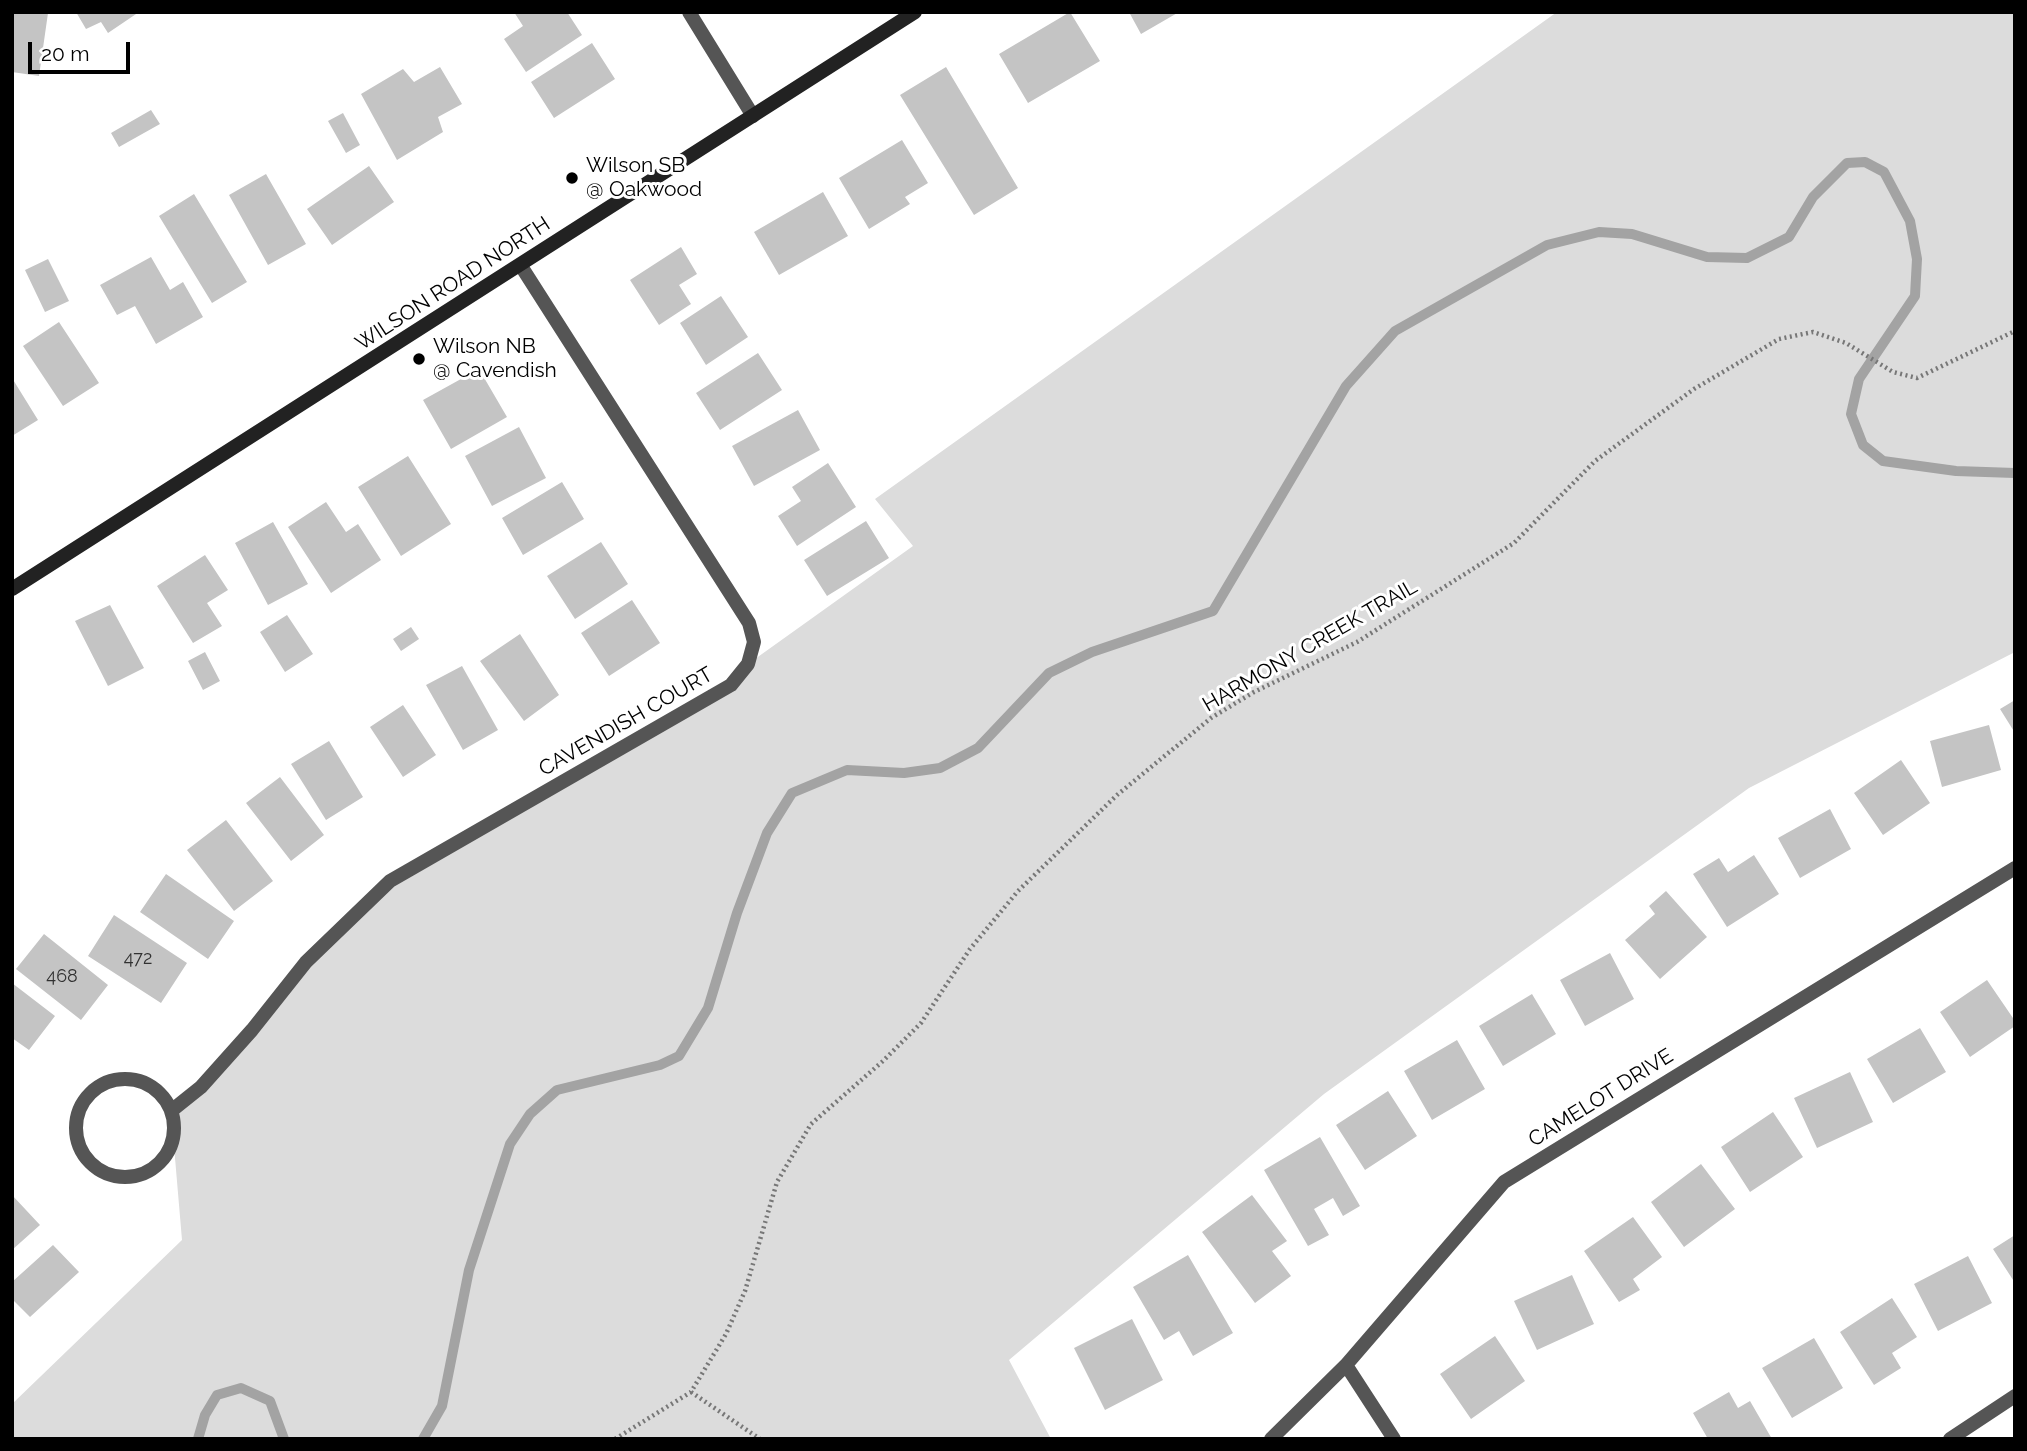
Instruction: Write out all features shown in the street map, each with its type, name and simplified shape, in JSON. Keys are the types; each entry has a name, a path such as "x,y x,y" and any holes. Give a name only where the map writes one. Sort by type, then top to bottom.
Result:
{"main road":[{"name":"WILSON ROAD NORTH","path":"12,589 915,12"}],"street":[{"path":"688,12 753,116"},
{"name":"CAVENDISH COURT","path":"172,1111 201,1087 252,1030 306,962 390,881 732,685 748,664 754,642 749,623 521,266"},
{"name":"CAMELOT DRIVE","path":"1271,1439 1346,1365 1504,1182 2015,868"},
{"path":"128,1079 144,1083 163,1096 172,1111 172,1144 164,1159 151,1170 131,1177 114,1175 98,1169 89,1161 80,1146 76,1130 79,1113 86,1098 95,1089 111,1081 128,1079"},
{"path":"1346,1365 1394,1439"},
{"path":"1950,1439 2015,1396"}],"path":[{"name":"HARMONY CREEK TRAIL","path":"691,1392 726,1334 745,1291 777,1182 811,1124 883,1061 921,1023 970,950 1018,891 1117,795 1211,718 1254,692 1357,642 1514,543 1595,461 1694,390 1779,339 1813,331 1846,343 1893,372 1917,378 2015,331"},
{"path":"615,1439 691,1392 760,1439"}],"shaded area":[{"path":"1557,12 2015,12 2015,652 1749,788 1324,1094 1009,1360 1051,1439 12,1439 12,1404 182,1240 171,1111 390,881 731,685 748,664 913,546 875,499"}],"building":[{"path":"12,12 48,13 39,76 12,72"},
{"path":"76,12 139,12 108,33 101,22 86,29"},
{"path":"514,12 567,12 582,35 526,72 504,39 523,26"},
{"path":"1070,12 1100,61 1028,103 999,54"},
{"path":"1129,12 1179,12 1141,34"},
{"path":"592,43 615,79 554,118 531,82"},
{"path":"440,67 462,104 438,117 443,132 397,160 361,94 403,69 414,82"},
{"path":"946,67 1018,188 974,215 900,95"},
{"path":"151,110 160,124 119,147 111,133"},
{"path":"343,113 360,145 346,153 328,121"},
{"path":"902,140 928,183 905,197 910,204 869,229 839,178"},
{"path":"369,166 394,202 332,245 307,209"},
{"path":"266,174 306,244 268,265 229,195"},
{"path":"823,192 848,236 779,275 754,232"},
{"path":"194,194 247,282 212,303 159,216"},
{"path":"681,247 697,274 679,285 691,304 659,325 630,280"},
{"path":"151,257 170,290 183,282 203,317 156,344 135,306 117,315 100,285"},
{"path":"48,259 69,301 45,312 25,270"},
{"path":"721,296 748,337 706,365 680,323"},
{"path":"59,322 99,383 63,406 23,346"},
{"path":"758,353 782,390 720,430 696,393"},
{"path":"479,369 507,417 451,449 423,400"},
{"path":"12,378 38,420 12,436"},
{"path":"798,410 820,450 754,486 732,446"},
{"path":"519,427 546,478 492,506 465,456"},
{"path":"408,456 451,524 401,556 358,487"},
{"path":"828,463 856,507 797,546 778,516 801,501 792,487"},
{"path":"562,482 584,519 523,555 502,518"},
{"path":"326,502 346,532 358,524 381,560 331,593 288,527"},
{"path":"866,521 889,558 827,596 804,560"},
{"path":"273,522 308,584 268,605 235,543"},
{"path":"601,542 628,584 575,619 547,576"},
{"path":"205,555 228,590 207,603 222,626 193,643 157,586"},
{"path":"632,600 660,643 609,676 581,633"},
{"path":"110,605 144,668 108,686 75,621"},
{"path":"287,615 313,654 285,672 260,632"},
{"path":"411,627 419,639 401,651 393,639"},
{"path":"520,634 559,695 524,721 480,661"},
{"path":"205,652 220,681 203,690 188,661"},
{"path":"462,666 498,730 463,750 426,685"},
{"path":"2015,700 2015,733 2000,709"},
{"path":"403,705 436,755 403,777 370,727"},
{"path":"1989,725 2001,770 1942,787 1930,741"},
{"path":"329,741 363,797 326,820 291,764"},
{"path":"1901,760 1930,803 1883,835 1854,793"},
{"path":"280,777 324,835 291,861 246,803"},
{"path":"1830,809 1851,849 1800,878 1778,838"},
{"path":"226,820 273,881 234,911 187,850"},
{"path":"1754,855 1779,894 1727,927 1693,874 1719,858 1728,872"},
{"path":"166,874 234,921 208,959 140,912"},
{"path":"1666,891 1707,937 1660,979 1625,940 1655,914 1649,906"},
{"path":"114,915 187,963 161,1003 88,956"},
{"path":"44,934 108,985 81,1020 16,969"},
{"path":"1610,953 1634,999 1585,1026 1560,980"},
{"path":"1987,980 2015,1021 2015,1026 1970,1057 1940,1012"},
{"path":"12,983 55,1016 29,1050 12,1038"},
{"path":"1532,994 1556,1034 1503,1066 1479,1026"},
{"path":"1920,1028 1946,1072 1893,1103 1867,1059"},
{"path":"1457,1040 1485,1089 1432,1120 1404,1071"},
{"path":"1850,1072 1873,1122 1817,1148 1794,1098"},
{"path":"1388,1091 1417,1136 1365,1170 1336,1125"},
{"path":"1773,1112 1803,1157 1750,1192 1721,1147"},
{"path":"1320,1137 1360,1206 1343,1216 1333,1198 1314,1209 1329,1235 1308,1246 1264,1170"},
{"path":"1701,1164 1735,1209 1684,1247 1651,1202"},
{"path":"12,1195 40,1225 12,1250"},
{"path":"1252,1195 1287,1241 1272,1251 1291,1276 1255,1303 1202,1232"},
{"path":"1633,1217 1662,1257 1633,1279 1640,1290 1619,1302 1584,1251"},
{"path":"2015,1235 2015,1283 1993,1249"},
{"path":"53,1245 79,1272 30,1317 12,1299 12,1282"},
{"path":"1188,1255 1233,1333 1193,1356 1179,1331 1164,1340 1133,1287"},
{"path":"1968,1256 1992,1303 1938,1331 1914,1284"},
{"path":"1572,1275 1594,1324 1537,1350 1514,1301"},
{"path":"1892,1298 1917,1337 1892,1353 1901,1368 1874,1385 1840,1332"},
{"path":"1132,1319 1163,1380 1105,1410 1074,1348"},
{"path":"1495,1336 1525,1381 1471,1419 1440,1374"},
{"path":"1814,1338 1843,1388 1792,1418 1762,1368"},
{"path":"1729,1392 1738,1408 1750,1401 1772,1439 1708,1439 1693,1413"}],"waterway":[{"path":"423,1439 442,1406 469,1270 510,1144 530,1114 557,1090 660,1065 679,1056 708,1008 737,913 767,833 792,793 847,770 904,773 940,768 978,748 1049,673 1092,652 1213,611 1346,386 1395,331 1547,245 1599,232 1632,234 1707,257 1747,258 1789,237 1813,197 1847,163 1865,162 1884,172 1910,221 1917,259 1915,296 1859,379 1851,414 1863,445 1883,461 1956,471 2015,473"},
{"path":"198,1439 205,1415 217,1395 241,1388 270,1401 284,1439"}],"place":[{"name":"Wilson SB @ Oakwood","path":"572,178"},
{"name":"Wilson NB @ Cavendish","path":"419,359"}]}
